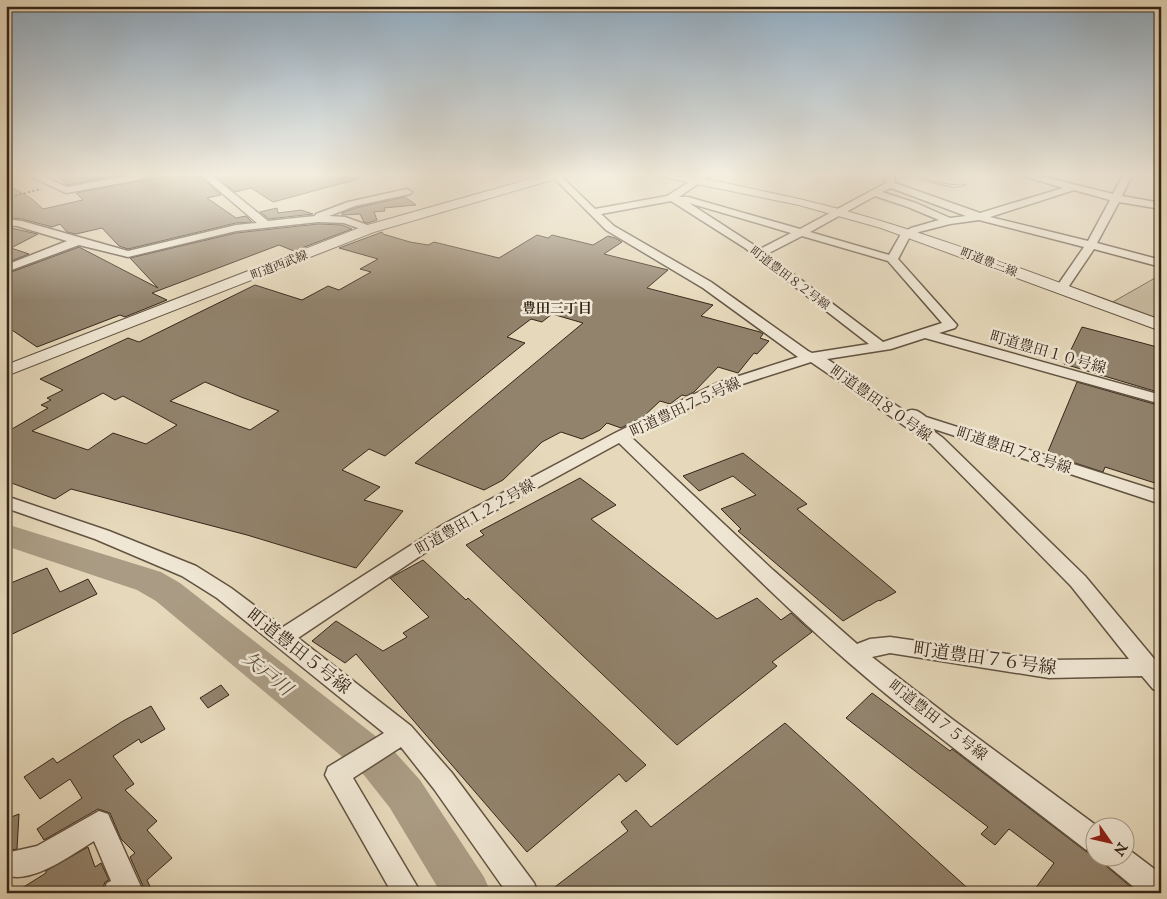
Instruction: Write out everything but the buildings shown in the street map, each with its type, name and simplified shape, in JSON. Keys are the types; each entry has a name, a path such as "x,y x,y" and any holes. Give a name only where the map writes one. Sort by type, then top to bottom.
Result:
{"street":[{"path":"256,217 266,225"},
{"name":"町道西武線","path":"6,371 370,229 410,217"},
{"name":"町道豊田８０号線","path":"598,217 610,228 707,285 802,354 817,356 820,360 937,442 1078,581 1154,675"},
{"name":"町道豊田８２号線","path":"704,217 759,254 880,346"},
{"path":"745,217 892,259 908,232 949,221 973,217"},
{"path":"759,254 831,217"},
{"name":"町道豊三線","path":"858,217 908,232 1161,326"},
{"path":"940,217 949,221"},
{"path":"983,217 1161,264"},
{"path":"1061,289 1091,245 1106,217"},
{"path":"6,222 18,223 118,253 128,254 236,228 318,219 345,220 370,229"},
{"path":"6,270 78,241"},
{"name":"町道豊田７５号線","path":"892,259 950,325 890,345 817,356 722,386 622,436 773,581 856,656 1084,832"},
{"name":"町道豊田１０号線","path":"927,334 1161,400"},
{"name":"町道豊田７８号線","path":"817,356 921,420 1161,498"},
{"path":"920,429 931,430 1161,506"},
{"name":"町道豊田１２２号線","path":"282,638 450,528 622,436"},
{"name":"町道豊田５号線","path":"6,502 102,535 189,571 224,593 403,733 443,782 524,893"},
{"name":"町道豊田７６号線","path":"856,656 870,648 890,645 987,662 1049,669 1154,675"},
{"path":"403,733 337,775 407,893"},
{"path":"12,867 41,858 99,823 127,887 117,893"},
{"path":"1129,866 1161,891"}],"shaded area":[{"path":"1155,278 1161,280 1161,321 1111,303"}],"waterway":[{"name":"矢戸川","path":"6,535 149,581 168,592 378,762 405,794 468,893"}],"district":[{"name":"豊田三丁目","path":"557,308"}]}
